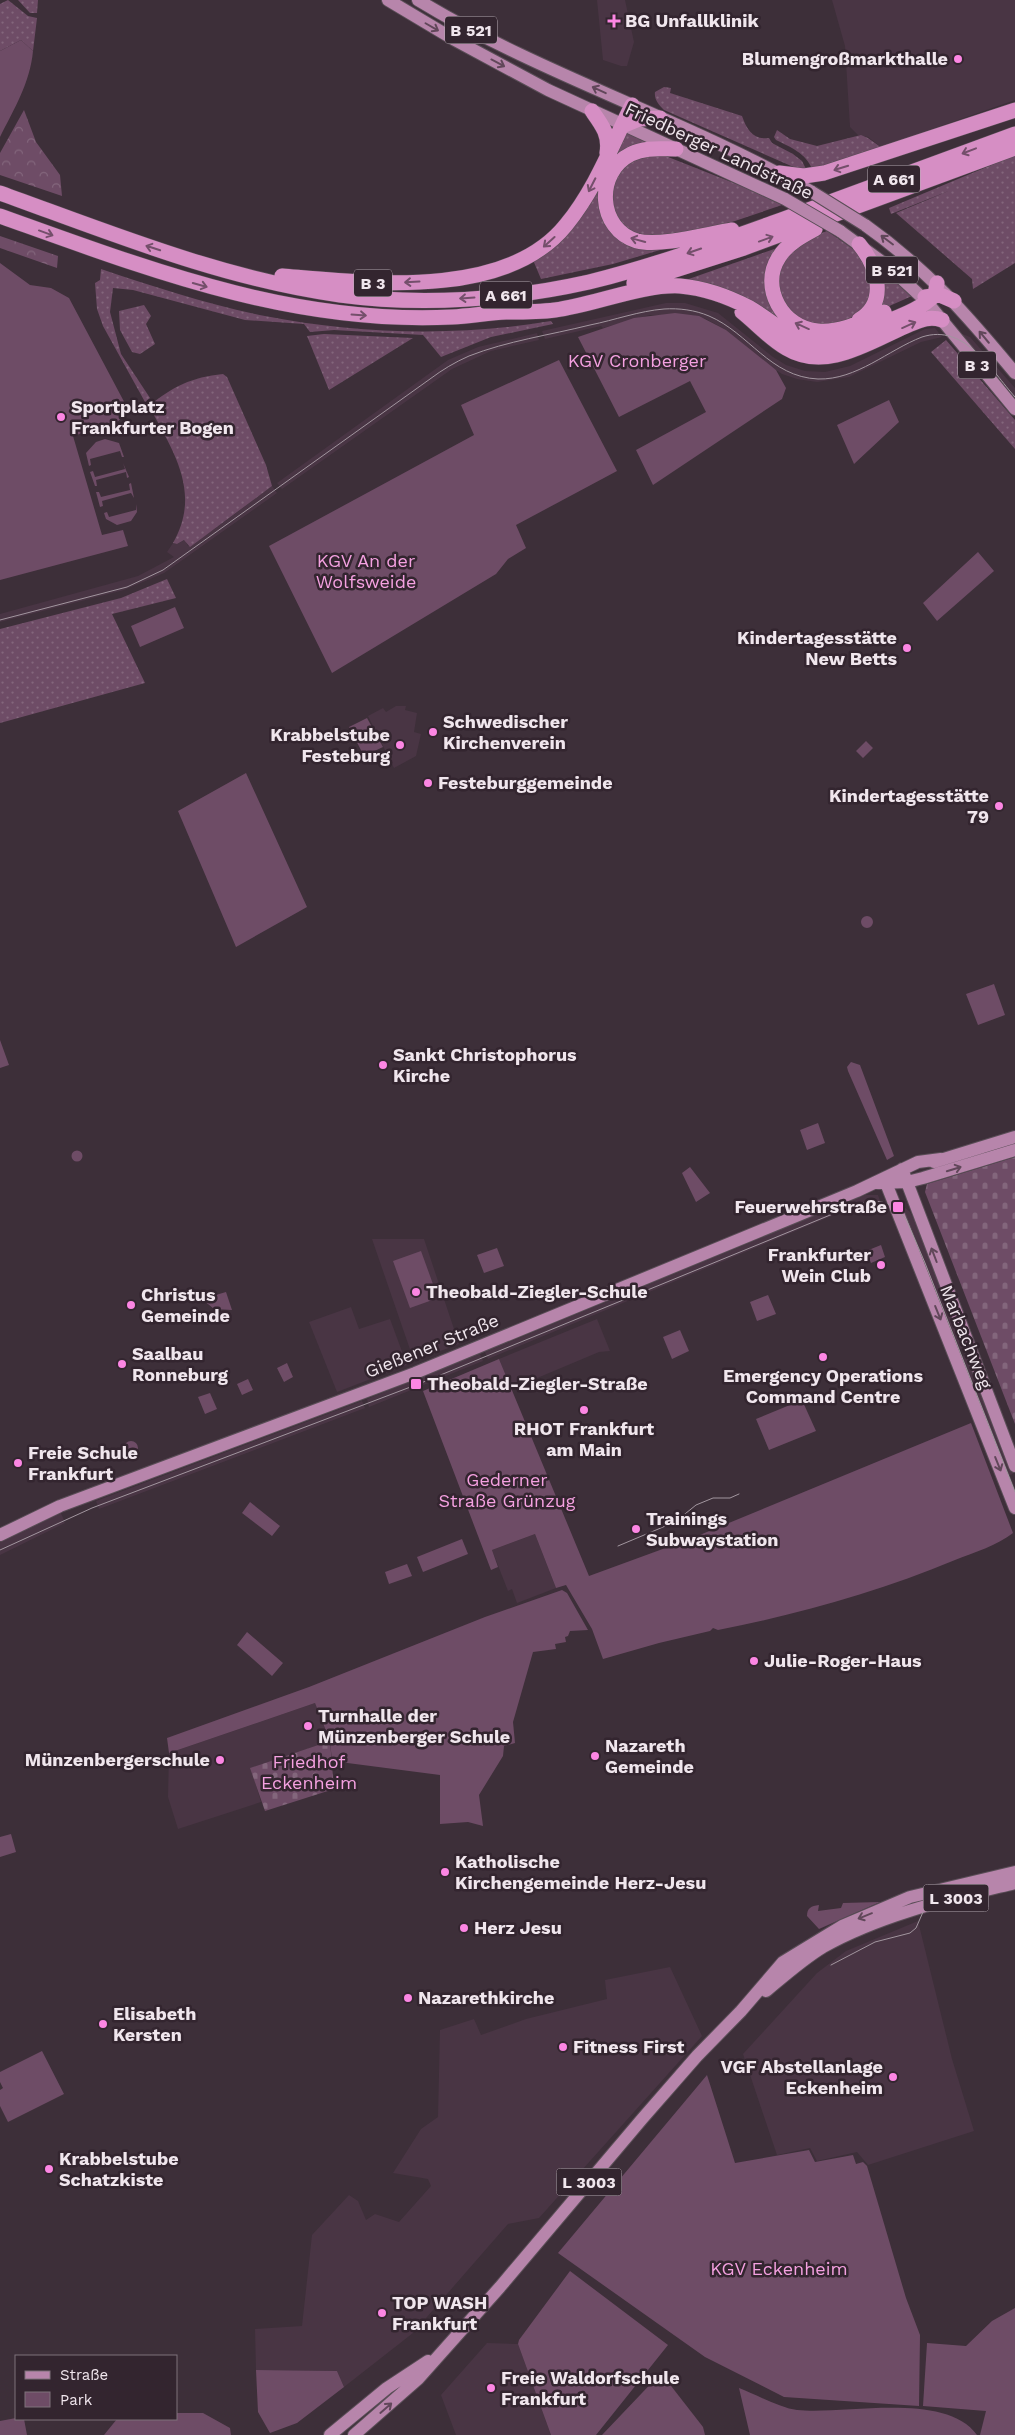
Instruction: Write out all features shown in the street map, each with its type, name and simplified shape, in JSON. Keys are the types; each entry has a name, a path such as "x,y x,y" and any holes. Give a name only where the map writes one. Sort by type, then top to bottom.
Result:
{"highway":[{"path":"606,157 632,105"},
{"path":"778,173 804,176 824,173 1015,110"},
{"path":"592,111 607,137 606,157"},
{"path":"622,126 639,119 660,118"},
{"name":"A 661","path":"0,193 135,242 233,272 341,295 410,300 479,297 586,282 660,262 1015,134"},
{"name":"A 661","path":"0,216 171,277 282,305 346,314 396,317 451,317 504,313 637,282 696,264 1015,148"},
{"path":"676,150 646,149 638,151 624,158 610,174 605,191 607,210 616,226 626,235 638,241 654,242 772,223"},
{"name":"B 3","path":"233,272 373,283 478,275 512,266 533,254 566,226 579,208 606,157"},
{"path":"849,209 799,238 785,250 773,268 771,285 777,303 787,316 799,325 813,331 824,331 849,326 930,294 954,301"},
{"path":"849,326 863,318 869,311 878,287 873,264 859,244"},
{"path":"504,313 554,310 669,286 709,292 749,308 794,336 816,344 830,344 848,340 930,294"},
{"path":"709,292 734,305 785,348 803,355 818,357 849,352 922,319 942,320"}],"main road":[{"name":"Friedberger Landstraße","path":"388,0 487,57 592,111 785,199 859,244 930,294"},
{"name":"Friedberger Landstraße","path":"418,0 488,39 660,118 706,137 778,173 865,225 908,257 930,294 942,320 1015,409"},
{"name":"B 3","path":"954,301 1015,373"},
{"name":"Gießener Straße","path":"905,1175 918,1162 942,1159 1015,1137"},
{"name":"Gießener Straße","path":"0,1536 60,1506 414,1374 882,1182 1015,1150"},
{"name":"Marbachweg","path":"905,1175 1015,1466"},
{"name":"Marbachweg","path":"882,1182 1014,1499"},
{"name":"L 3003","path":"354,2435 418,2379 438,2354 500,2287 685,2070 741,2011 783,1962 842,1926 910,1897 1015,1872"},
{"name":"L 3003","path":"741,2011 808,1957 847,1935 918,1908 1015,1884"},
{"name":"L 3003","path":"330,2435 387,2388 438,2354"}],"shaded area":[{"name":"BG Unfallklinik","path":"597,0 625,0 634,42 627,66 603,60"},
{"path":"832,0 1015,0 1015,100 881,147 868,137 858,135 850,127 845,46"},
{"path":"666,303 685,303 718,313 773,357 786,365 805,371 825,372 850,366 925,329 935,328 942,337 921,342 849,377 817,382 797,379 782,374 761,360 726,330 706,319 691,315 650,315 603,328 601,326 545,339 542,331"},
{"path":"955,331 970,337 1015,388 1015,400"},
{"path":"537,333 539,340 491,351 452,369 282,489 277,483 448,360 478,347"},
{"path":"272,486 277,493 164,573 124,590 0,622 0,614 138,576 174,557 167,552 173,543 177,544 185,540 188,546 216,528"},
{"name":"Krabbelstube Festeburg","path":"396,706 406,706 405,710 417,713 414,732 421,734 416,756 394,768 368,716 383,708 386,712"},
{"path":"865,1195 878,1195 881,1204 867,1204 851,1208 488,1359 485,1352"},
{"path":"897,1201 910,1212 915,1221 963,1347 956,1351"},
{"name":"Theobald-Ziegler-Schule","path":"372,1239 424,1239 459,1344 414,1361"},
{"name":"Theobald-Ziegler-Schule","path":"351,1307 359,1329 390,1319 407,1365 337,1392 309,1322"},
{"path":"597,1319 610,1351 599,1352 511,1389 499,1359"},
{"path":"480,1354 483,1361 369,1407 367,1399"},
{"path":"968,1354 1013,1474 1006,1476 959,1357"},
{"path":"362,1401 365,1408 99,1509 96,1501"},
{"path":"61,1513 65,1523 0,1555 0,1541"},
{"path":"535,1534 556,1588 517,1603 512,1589 508,1591 492,1550"},
{"name":"Münzenbergerschule","path":"315,1703 330,1741 251,1768 261,1802 178,1829 168,1797 169,1753"},
{"path":"918,1921 952,2059 974,2131 868,2165 857,2152 817,2161 810,2148 777,2155 743,2054 817,1973 846,1951"},
{"path":"670,1967 702,2036 539,2218 508,2224 413,2333 344,2387 337,2371 256,2370 255,2329 302,2326 312,2235 349,2195 358,2201 366,2220 375,2214 399,2222 431,2186 428,2179 393,2173 421,2129 438,2117 440,2030 474,2019 481,2035 526,2019 607,1999 605,1980"},
{"name":"Freie Waldorfschule Frankfurt","path":"487,2343 518,2344 551,2435 456,2435 441,2395"}],"green space":[{"path":"8,0 28,16 37,18 33,51 21,40 0,51 0,4"},
{"path":"18,0 38,0 37,13 30,13"},
{"path":"21,40 33,51 29,74 21,96 0,137 0,51"},
{"path":"664,87 671,88 670,93 742,116 751,133 755,136 769,138 772,143 802,161 806,169 798,169 664,110 657,102 655,92"},
{"path":"24,110 36,142 60,175 62,196 0,175 0,153"},
{"path":"777,130 790,139 817,146 861,135 882,148 812,169 802,155 776,140 774,137"},
{"path":"624,132 659,147 607,173 621,236 687,242 613,264 541,279 533,260"},
{"path":"658,153 744,187 782,205 735,221 658,240 628,233 610,210 615,174 623,163"},
{"path":"1015,155 1015,263 973,289 972,279 896,213 951,190 891,214 889,208"},
{"path":"827,231 856,251 868,266 871,299 853,319 837,326 820,325 794,319 774,285 774,276 798,242"},
{"path":"0,236 58,256 57,268 0,248"},
{"path":"780,247 768,271 769,297 774,308 782,318 793,326 817,335 830,335 860,327 909,304 909,307 850,336 817,342 795,335 784,329 737,298 683,281"},
{"path":"875,262 912,296 869,315"},
{"name":"Sportplatz Frankfurter Bogen","path":"0,263 30,285 51,288 69,298 129,411 116,423 73,436 102,535 123,530 128,546 0,580"},
{"path":"101,269 223,307 335,327 371,330 444,331 480,330 551,321 553,324 491,337 441,357 423,335 334,330 310,332 304,324 245,320 133,290 113,288 110,312 121,354 150,398 145,402 103,326 97,309 95,283 100,280"},
{"path":"144,305 151,316 146,324 155,344 140,354 132,352 120,330 119,311"},
{"name":"KGV Cronberger","path":"675,313 699,316 726,330 776,370 786,388 782,399 653,485 636,450 706,412 690,381 619,417 578,337 634,318"},
{"path":"324,334 413,338 329,390 307,336"},
{"path":"946,340 1015,420 1015,449 931,352"},
{"name":"KGV An der Wolfsweide","path":"559,360 617,471 516,525 526,548 508,559 496,574 332,673 269,546 474,435 461,405"},
{"path":"223,374 227,377 266,465 272,486 190,547 184,540 177,544 173,543 181,524 185,506 184,489 181,472 175,456 149,406 174,388 192,380"},
{"path":"889,400 899,422 854,464 837,425"},
{"path":"105,439 119,443 124,457 122,457 120,451 90,459 91,465 89,466 86,453 96,442"},
{"path":"123,463 129,477 127,478 126,472 96,480 97,486 95,486 90,472 93,471 95,477 125,469"},
{"path":"131,483 134,498 131,493 102,501 103,506 100,507 96,492 99,492 101,497 130,490 129,484"},
{"path":"136,504 137,512 131,521 117,525 106,519 104,513 107,512 109,517 136,510"},
{"path":"978,552 994,571 937,621 923,603"},
{"path":"167,579 176,598 112,614 145,683 0,723 0,629 121,598"},
{"path":"175,607 184,628 140,647 131,626"},
{"path":"367,718 383,747 364,756 349,727"},
{"path":"866,741 873,748 863,758 856,751"},
{"path":"246,773 307,907 236,947 178,811"},
{"path":"867,916 873,922 867,928 861,922"},
{"path":"994,984 1005,1015 978,1025 966,994"},
{"path":"0,1040 9,1065 0,1068"},
{"path":"851,1062 860,1065 894,1156 887,1160 848,1071 847,1067"},
{"path":"818,1123 825,1143 807,1150 800,1130"},
{"path":"77,1150 83,1156 77,1162 71,1156"},
{"path":"1015,1157 1015,1424 925,1192 927,1184"},
{"path":"690,1167 710,1193 696,1202 682,1173"},
{"path":"881,1245 885,1257 871,1263 866,1251"},
{"path":"497,1248 504,1266 484,1273 477,1255"},
{"path":"421,1251 438,1298 410,1308 393,1261"},
{"path":"226,1292 232,1310 214,1309 202,1299"},
{"path":"768,1295 776,1314 757,1321 750,1302"},
{"path":"680,1330 689,1351 672,1359 663,1337"},
{"name":"Gederner Straße Grünzug","path":"499,1359 589,1576 690,1539 971,1423 1013,1533 985,1548 926,1572 868,1592 778,1617 718,1630 713,1628 710,1631 603,1659 592,1629 566,1585 556,1588 535,1534 492,1550 498,1567 491,1570 423,1391"},
{"path":"287,1363 293,1377 284,1382 277,1368"},
{"path":"248,1379 253,1390 242,1395 237,1384"},
{"path":"210,1393 217,1409 205,1414 198,1397"},
{"path":"802,1400 816,1431 769,1450 756,1419"},
{"path":"128,1441 134,1441 138,1448 134,1455 128,1455 124,1451 124,1445"},
{"path":"250,1502 280,1526 272,1536 242,1513"},
{"path":"462,1539 468,1554 423,1572 417,1557"},
{"path":"407,1564 412,1576 389,1584 385,1572"},
{"path":"562,1590 567,1593 588,1630 570,1631 568,1636 565,1637 566,1642 555,1644 556,1649 533,1652 513,1722 515,1743 504,1746 503,1756 479,1795 483,1826 468,1822 440,1824 440,1775 332,1761 330,1741 315,1703 169,1753 167,1738 309,1687 485,1617"},
{"path":"247,1632 283,1663 272,1676 237,1645"},
{"name":"Friedhof Eckenheim","path":"330,1741 334,1789 265,1811 250,1768"},
{"path":"11,1834 16,1852 0,1857 0,1837"},
{"path":"880,1902 819,1929 807,1916 809,1909 816,1905 819,1905 818,1911 841,1908 843,1903"},
{"path":"42,2051 64,2094 8,2122 0,2106 0,2090 3,2088 0,2082 0,2072"},
{"name":"KGV Eckenheim","path":"707,2075 735,2163 809,2150 815,2162 853,2155 856,2164 863,2162 867,2166 906,2298 920,2335 919,2406 784,2397 705,2357 558,2253"},
{"path":"570,2271 668,2345 596,2435 551,2435 518,2344 519,2340"},
{"path":"1015,2308 1015,2435 980,2435 986,2411 923,2406 927,2343 966,2346 992,2321"},
{"path":"256,2370 337,2371 344,2387 297,2423 270,2433 258,2412"},
{"path":"661,2373 703,2427 705,2435 602,2435"},
{"path":"739,2388 775,2404 797,2410 893,2408 919,2409 942,2413 962,2421 977,2435 750,2435"},
{"path":"178,2413 203,2413 230,2428 231,2435 104,2435 116,2420 178,2420"},
{"path":"15,2418 15,2420 24,2420 27,2435 0,2435 0,2421"}],"tram line":[{"path":"0,620 127,587 163,570 449,366 464,358 513,342 636,314 670,309 704,314 736,333 786,371 818,379 846,375 859,370 922,337 937,334 951,337 964,343 976,352 1015,397"},
{"path":"0,1550 92,1508 421,1383 857,1204 870,1201 882,1202 893,1206 906,1219 1015,1492"},
{"path":"618,1546 675,1522 696,1505 713,1498 730,1498 739,1494"},
{"path":"831,1965 875,1942 910,1933 916,1928 923,1912"}],"place":[{"name":"BG Unfallklinik","path":"614,21"},
{"name":"Blumengroßmarkthalle","path":"958,59"},
{"name":"Sportplatz Frankfurter Bogen","path":"61,417"},
{"name":"Kindertagesstätte New Betts","path":"907,648"},
{"name":"Schwedischer Kirchenverein","path":"433,732"},
{"name":"Krabbelstube Festeburg","path":"400,745"},
{"name":"Festeburggemeinde","path":"428,783"},
{"name":"Kindertagesstätte 79","path":"999,806"},
{"name":"Sankt Christophorus Kirche","path":"383,1065"},
{"name":"Feuerwehrstraße","path":"898,1207"},
{"name":"Frankfurter Wein Club","path":"881,1265"},
{"name":"Theobald-Ziegler-Schule","path":"416,1292"},
{"name":"Christus Gemeinde","path":"131,1305"},
{"name":"Emergency Operations Command Centre","path":"823,1357"},
{"name":"Saalbau Ronneburg","path":"122,1364"},
{"name":"Theobald-Ziegler-Straße","path":"416,1384"},
{"name":"RHOT Frankfurt am Main","path":"584,1410"},
{"name":"Freie Schule Frankfurt","path":"18,1463"},
{"name":"Trainings Subwaystation","path":"636,1529"},
{"name":"Julie-Roger-Haus","path":"754,1661"},
{"name":"Turnhalle der Münzenberger Schule","path":"308,1726"},
{"name":"Nazareth Gemeinde","path":"595,1756"},
{"name":"Münzenbergerschule","path":"220,1760"},
{"name":"Katholische Kirchengemeinde Herz-Jesu","path":"445,1872"},
{"name":"Herz Jesu","path":"464,1928"},
{"name":"Nazarethkirche","path":"408,1998"},
{"name":"Elisabeth Kersten","path":"103,2024"},
{"name":"Fitness First","path":"563,2047"},
{"name":"VGF Abstellanlage Eckenheim","path":"893,2077"},
{"name":"Krabbelstube Schatzkiste","path":"49,2169"},
{"name":"TOP WASH Frankfurt","path":"382,2313"},
{"name":"Freie Waldorfschule Frankfurt","path":"491,2388"}]}
